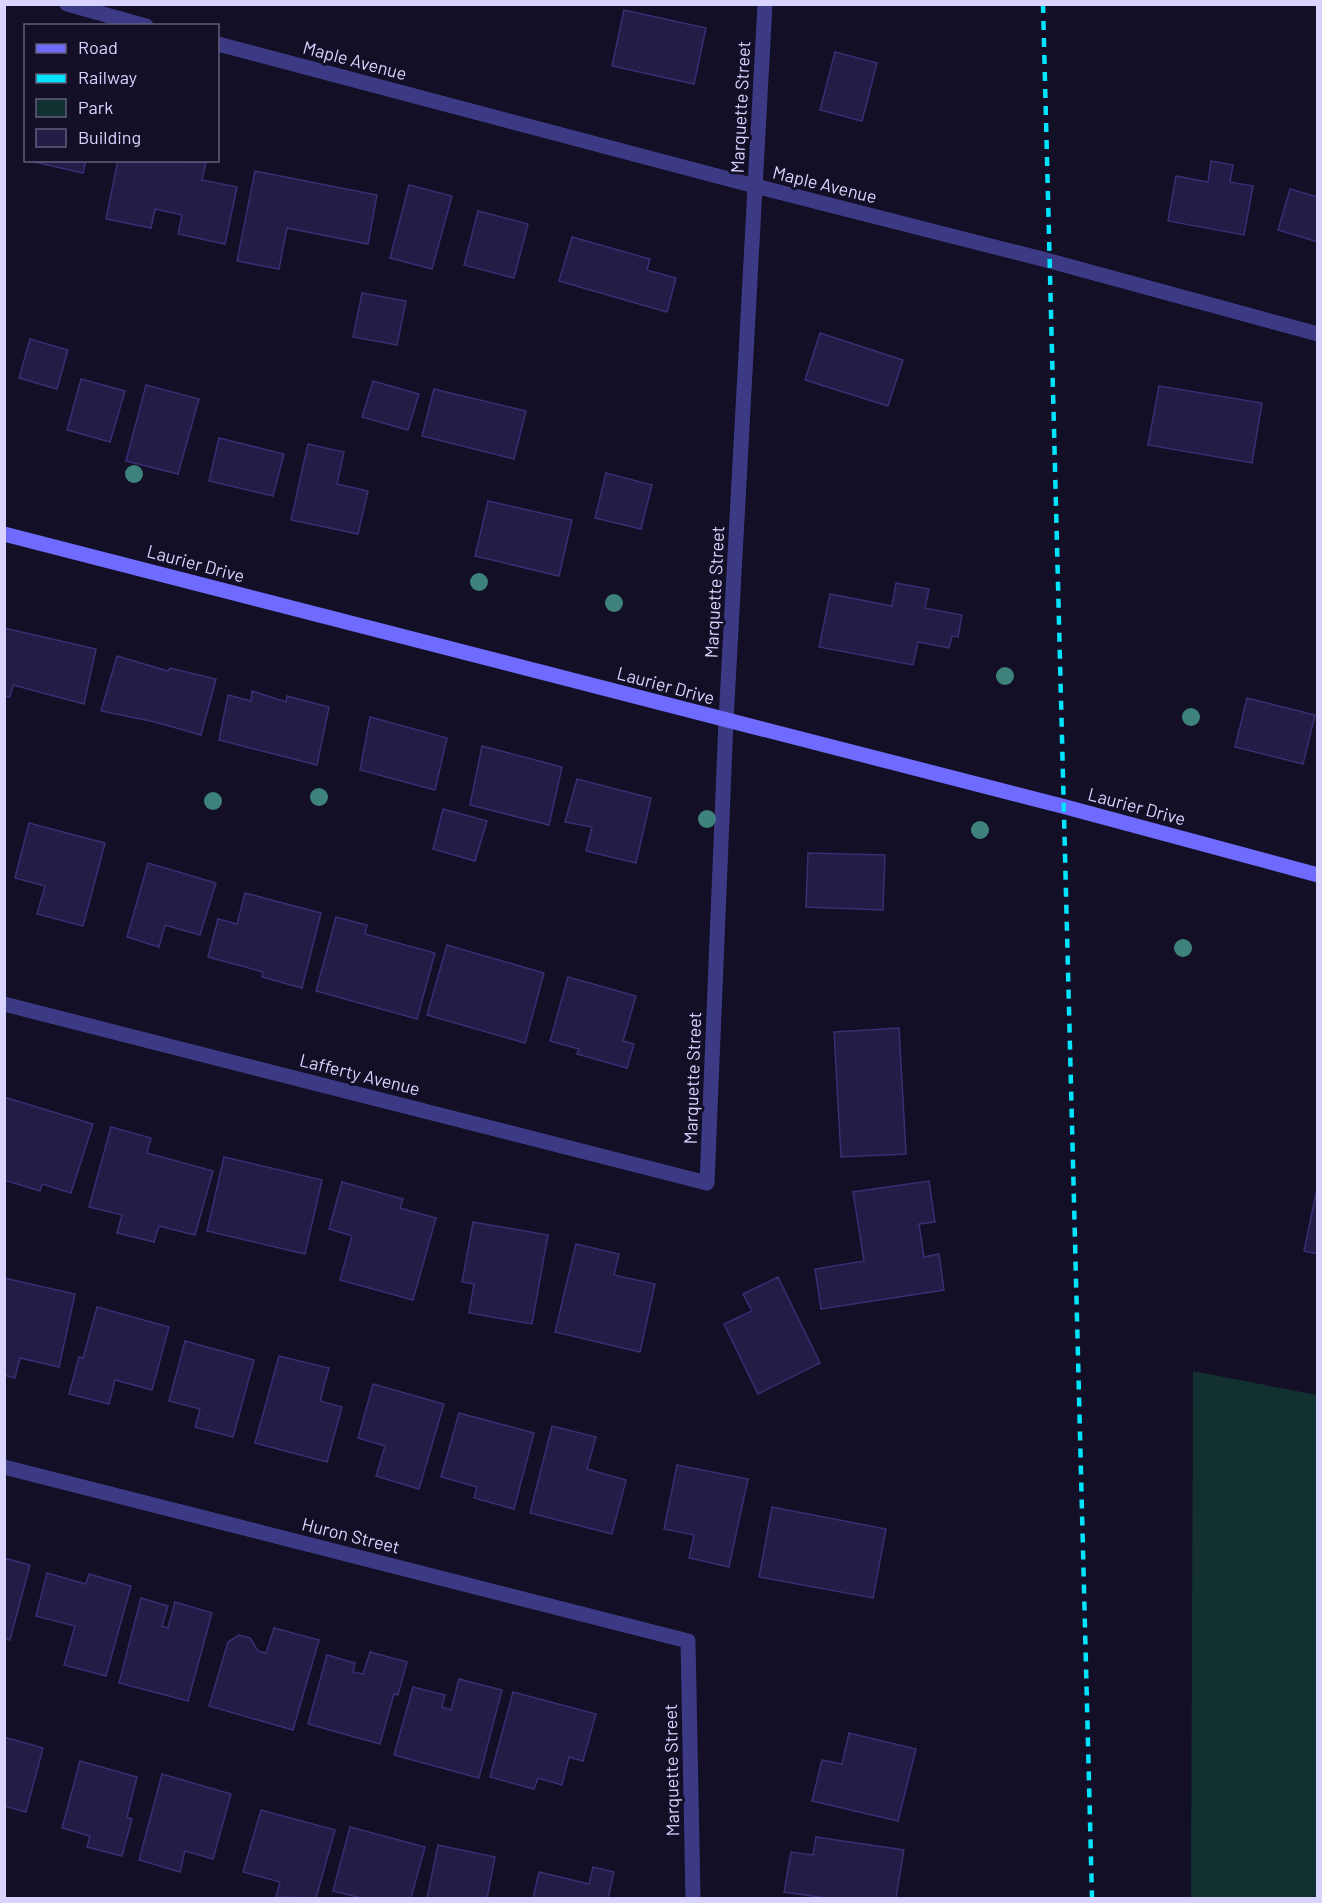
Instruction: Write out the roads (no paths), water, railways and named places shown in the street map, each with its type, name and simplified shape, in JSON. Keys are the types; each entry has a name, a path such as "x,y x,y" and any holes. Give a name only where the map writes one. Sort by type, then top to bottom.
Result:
{"street":[{"path":"67,4 139,24"},
{"name":"Marquette Street","path":"707,1183 726,721 765,4"},
{"name":"Maple Avenue","path":"219,44 755,186 1050,261 1317,334"},
{"name":"Laurier Drive","path":"4,534 1062,806 1317,875"},
{"name":"Lafferty Avenue","path":"4,1004 707,1183"},
{"name":"Huron Street","path":"4,1467 688,1641"},
{"name":"Marquette Street","path":"688,1641 693,1899"}],"railway":[{"path":"1043,4 1092,1898"}]}
